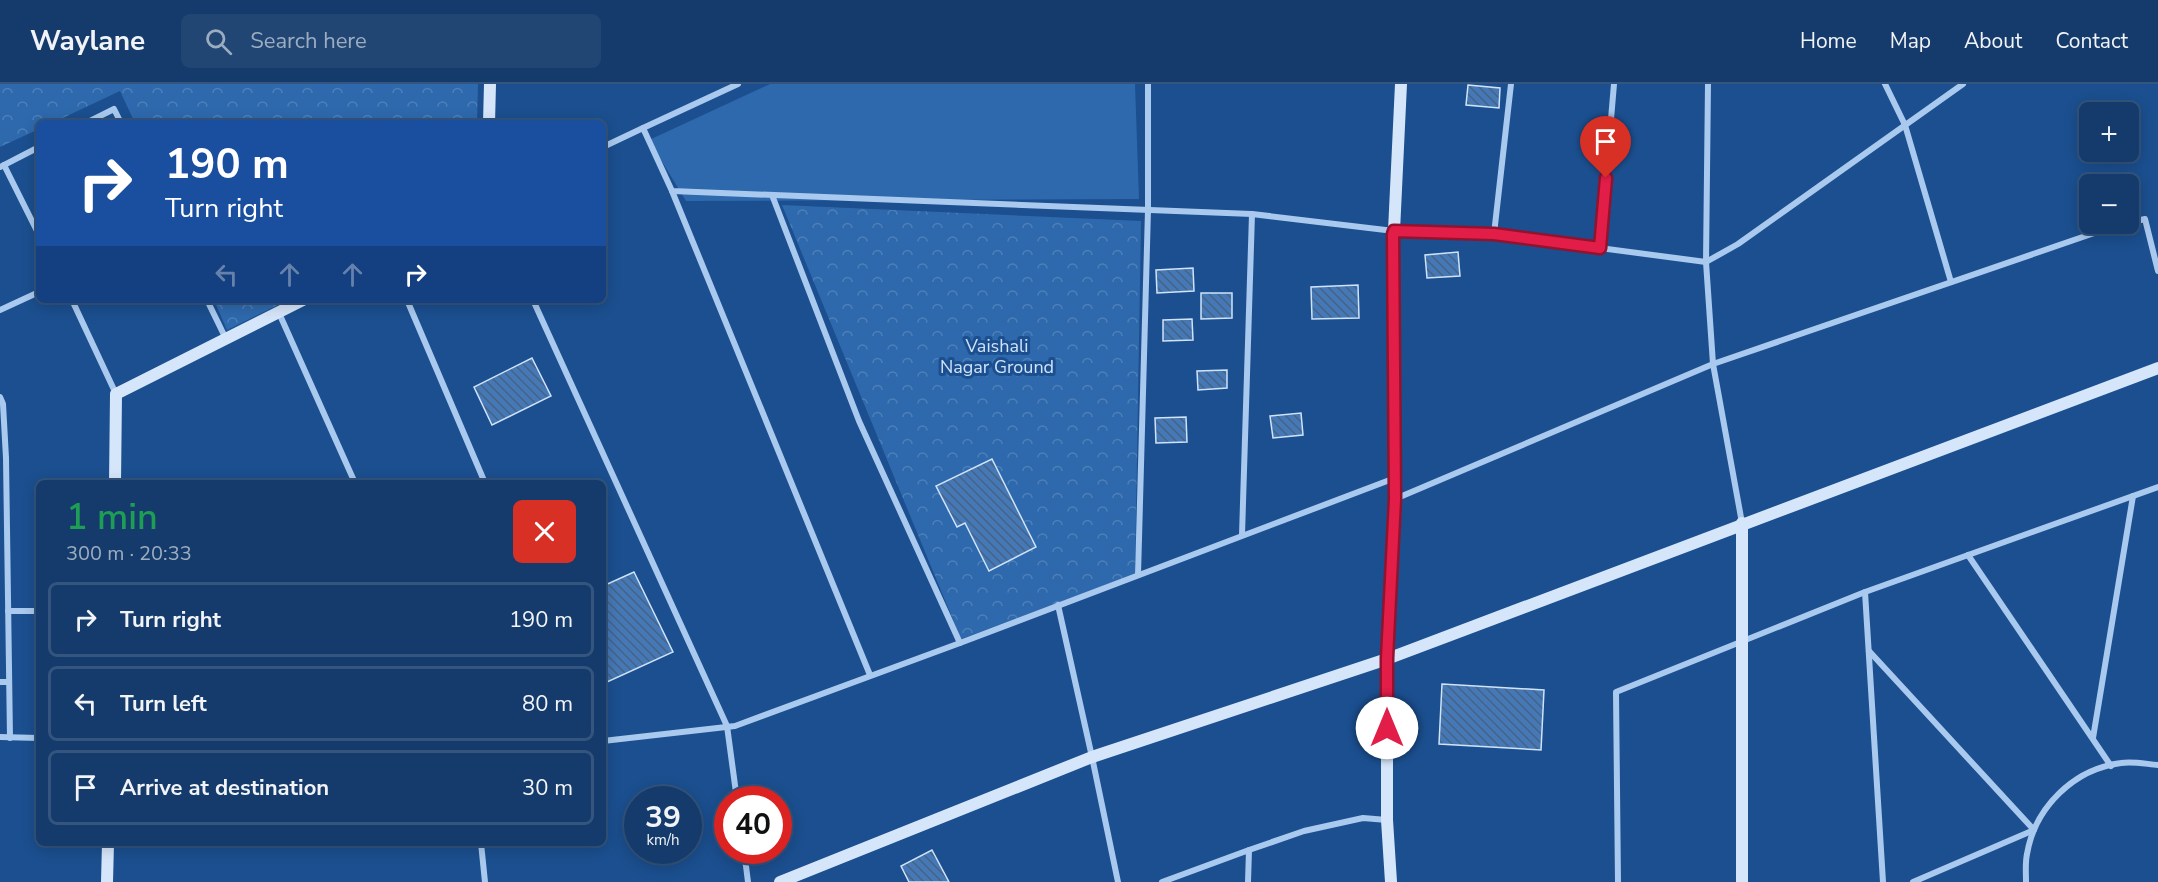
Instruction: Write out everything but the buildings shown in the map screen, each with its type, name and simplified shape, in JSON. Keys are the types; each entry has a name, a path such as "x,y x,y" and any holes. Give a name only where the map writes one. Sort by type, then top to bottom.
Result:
{"street":[{"path":"489,120 490,84"},
{"path":"606,146 738,84"},
{"path":"1138,574 1148,210 1148,84"},
{"path":"1391,882 1387,820 1387,658 1395,499 1393,234 1401,84"},
{"path":"1494,234 1511,84"},
{"path":"1600,248 1614,84"},
{"path":"1708,84 1706,262 1713,364 1742,523 1742,882"},
{"path":"1885,84 1905,125 1951,282"},
{"path":"672,191 1252,214 1394,231 1494,234 1706,262 1738,244 1963,84"},
{"path":"92,120 114,109 120,120"},
{"path":"643,128 672,191 870,675"},
{"path":"36,149 2,166 36,229"},
{"path":"772,195 859,421 960,643"},
{"path":"1242,535 1252,214"},
{"path":"2139,220 2145,219 2158,272"},
{"path":"1395,499 1713,364 2091,234"},
{"path":"0,310 36,293"},
{"path":"73,303 116,394 115,480"},
{"path":"208,303 226,339"},
{"path":"116,394 297,303"},
{"path":"408,303 483,480"},
{"path":"534,303 727,726 735,786"},
{"path":"279,313 354,480"},
{"path":"780,882 1092,757 1387,658 2158,368"},
{"path":"0,398 3,404 6,458 10,738"},
{"path":"606,741 735,726 1395,477"},
{"path":"1618,882 1616,692 1865,592 2158,487"},
{"path":"2093,739 2133,496"},
{"path":"1968,555 2111,765"},
{"path":"1865,592 1883,882"},
{"path":"1058,605 1118,882"},
{"path":"0,617 36,611"},
{"path":"1868,650 2034,830"},
{"path":"0,682 9,682"},
{"path":"0,737 36,738"},
{"path":"2026,882 2026,855 2034,830 2045,809 2060,791 2091,771 2122,762 2158,765"},
{"path":"1161,882 1304,831 1363,818 1387,820"},
{"path":"1913,882 2034,830"},
{"path":"107,882 108,846"},
{"path":"481,846 485,882"},
{"path":"1248,882 1249,850"},
{"path":"746,864 748,882"}],"green space":[{"path":"0,84 478,84 477,120 134,120 120,91 58,120 36,120 36,130 0,147"},
{"path":"770,84 1135,84 1139,199 686,201 649,140"},
{"name":"Vaishali Nagar Ground","path":"782,205 1141,221 1135,574 961,639"},
{"path":"215,303 282,303 227,330"}],"route":[{"path":"1387,728 1387,658 1395,499 1394,231 1494,234 1600,248 1606,178"}]}
